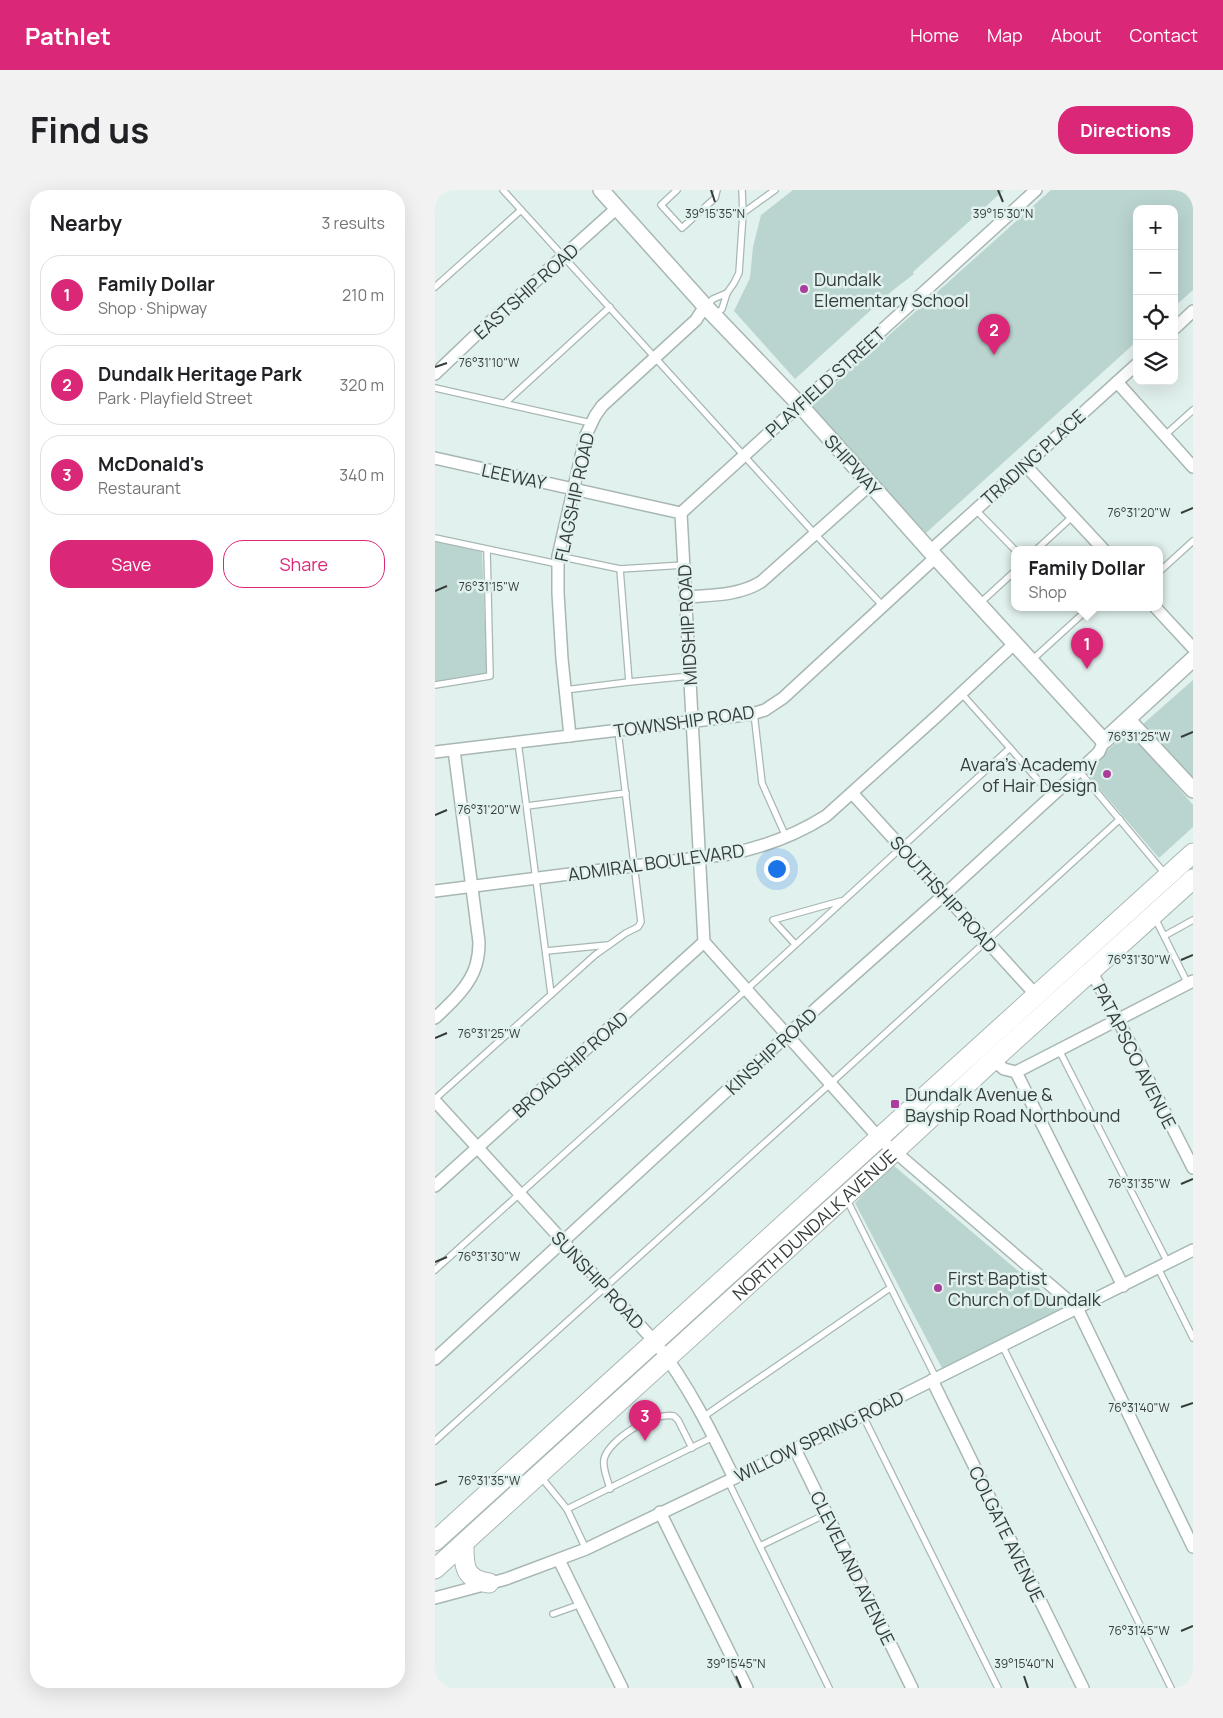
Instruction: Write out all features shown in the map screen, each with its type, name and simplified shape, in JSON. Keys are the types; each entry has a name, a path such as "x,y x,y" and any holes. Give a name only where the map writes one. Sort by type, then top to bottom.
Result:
{"main road":[{"name":"NORTH DUNDALK AVENUE","path":"435,1541 1193,853"},
{"name":"NORTH DUNDALK AVENUE","path":"435,1569 1193,880"},
{"path":"464,1543 464,1557 468,1574 479,1582 489,1584"}],"street":[{"name":"SHIPWAY","path":"601,190 710,311 800,405 1014,644 1104,741"},
{"name":"PLAYFIELD STREET","path":"681,513 1036,190"},
{"name":"EASTSHIP ROAD","path":"435,374 617,208"},
{"name":"FLAGSHIP ROAD","path":"570,736 562,659 558,560 586,435 602,406 696,320 710,311"},
{"path":"1178,325 1193,311"},
{"name":"TRADING PLACE","path":"933,554 975,509 1133,368"},
{"path":"1117,382 1193,467"},
{"name":"LEEWAY","path":"435,458 681,513"},
{"path":"1025,465 1100,546"},
{"path":"686,597 734,593 751,588 761,582 871,484"},
{"name":"MIDSHIP ROAD","path":"681,513 704,942"},
{"name":"TOWNSHIP ROAD","path":"435,752 618,731 765,710 783,698 884,606 933,554"},
{"path":"1159,611 1193,648"},
{"name":"ADMIRAL BOULEVARD","path":"435,891 698,858 748,850 786,837 809,827 826,816 1014,644"},
{"path":"1104,741 1193,659"},
{"path":"1127,720 1193,790"},
{"name":"KINSHIP ROAD","path":"435,1360 788,1035 1079,771 1099,752 1104,741"},
{"path":"435,1018 465,986 476,964 479,942 455,750"},
{"name":"SOUTHSHIP ROAD","path":"852,793 1036,995"},
{"path":"704,942 879,1138 1077,1308 1193,1547"},
{"name":"BROADSHIP ROAD","path":"435,1186 704,942"},
{"name":"PATAPSCO AVENUE","path":"1091,971 1119,1020 1193,1168"},
{"path":"993,1060 1004,1069 1016,1072 1190,983"},
{"path":"1016,1072 1123,1286"},
{"name":"SUNSHIP ROAD","path":"435,1100 519,1195 655,1342 680,1376 703,1417 731,1480"},
{"name":"WILLOW SPRING ROAD","path":"435,1598 489,1584 586,1549 731,1480 1193,1250"},
{"name":"COLGATE AVENUE","path":"934,1379 1083,1688"},
{"name":"CLEVELAND AVENUE","path":"795,1448 912,1688"},
{"path":"661,1512 747,1688"},
{"path":"559,1560 622,1688"}],"lane":[{"path":"503,190 815,534 884,606"},
{"path":"677,190 661,205 682,228 715,198 717,190"},
{"path":"727,292 713,299 710,311 722,309 727,292 739,274 743,213 742,190"},
{"path":"743,213 775,190"},
{"path":"435,287 521,210"},
{"path":"505,403 610,307"},
{"path":"435,388 591,423"},
{"path":"1164,436 1193,410"},
{"path":"975,509 1011,546"},
{"path":"1041,546 1073,516"},
{"path":"435,538 487,550 620,569 684,565"},
{"path":"1163,568 1193,540"},
{"path":"435,685 490,676 487,550"},
{"path":"620,569 629,682"},
{"path":"979,604 1011,575"},
{"path":"1031,661 1086,611"},
{"path":"565,690 690,676"},
{"path":"961,693 1051,795"},
{"path":"754,713 762,783 786,837"},
{"path":"435,1100 595,955 626,933 638,927 641,922 618,731"},
{"path":"518,742 551,994"},
{"path":"435,1270 746,990 1010,748"},
{"path":"1079,771 1167,876"},
{"path":"527,806 626,793"},
{"path":"435,1441 606,1288 1120,819"},
{"path":"795,944 773,920 843,901"},
{"path":"1153,915 1190,983"},
{"path":"1164,936 1193,920"},
{"path":"545,951 610,944"},
{"path":"1059,1050 1163,1265 1193,1338"},
{"path":"845,1196 934,1379"},
{"path":"703,1417 890,1288"},
{"path":"1002,1345 1171,1688"},
{"path":"862,1414 998,1688"},
{"path":"610,1489 604,1457 624,1434 649,1420 661,1416 674,1416 678,1420 692,1448"},
{"path":"567,1509 713,1437"},
{"path":"539,1475 567,1509 586,1549"},
{"path":"731,1480 760,1546 829,1688"},
{"path":"760,1546 827,1514"},
{"path":"553,1614 581,1604"}],"green space":[{"name":"Dundalk Elementary School","path":"793,190 1004,190 913,272 914,274 892,291 795,379 734,311 750,278 753,247 761,215"},
{"path":"1051,190 1193,190 1193,290 1178,303 1178,205 1133,205 1133,345 926,533 810,406"},
{"path":"435,541 482,552 487,675 435,683"},
{"path":"1193,680 1193,779 1142,725"},
{"path":"1133,735 1193,805 1193,827 1159,858 1085,772 1122,737"},
{"path":"893,1165 1062,1308 943,1370 855,1203"}],"place":[{"name":"Dundalk Elementary School","path":"804,289"},
{"name":"Dundalk Heritage Park","path":"994,355"},
{"name":"Family Dollar","path":"1087,669"},
{"name":"Avara's Academy of Hair Design","path":"1107,774"},
{"name":"Dundalk Avenue & Bayship Road Northbound","path":"895,1104"},
{"name":"First Baptist Church of Dundalk","path":"938,1288"},
{"name":"McDonald's","path":"645,1441"}]}
